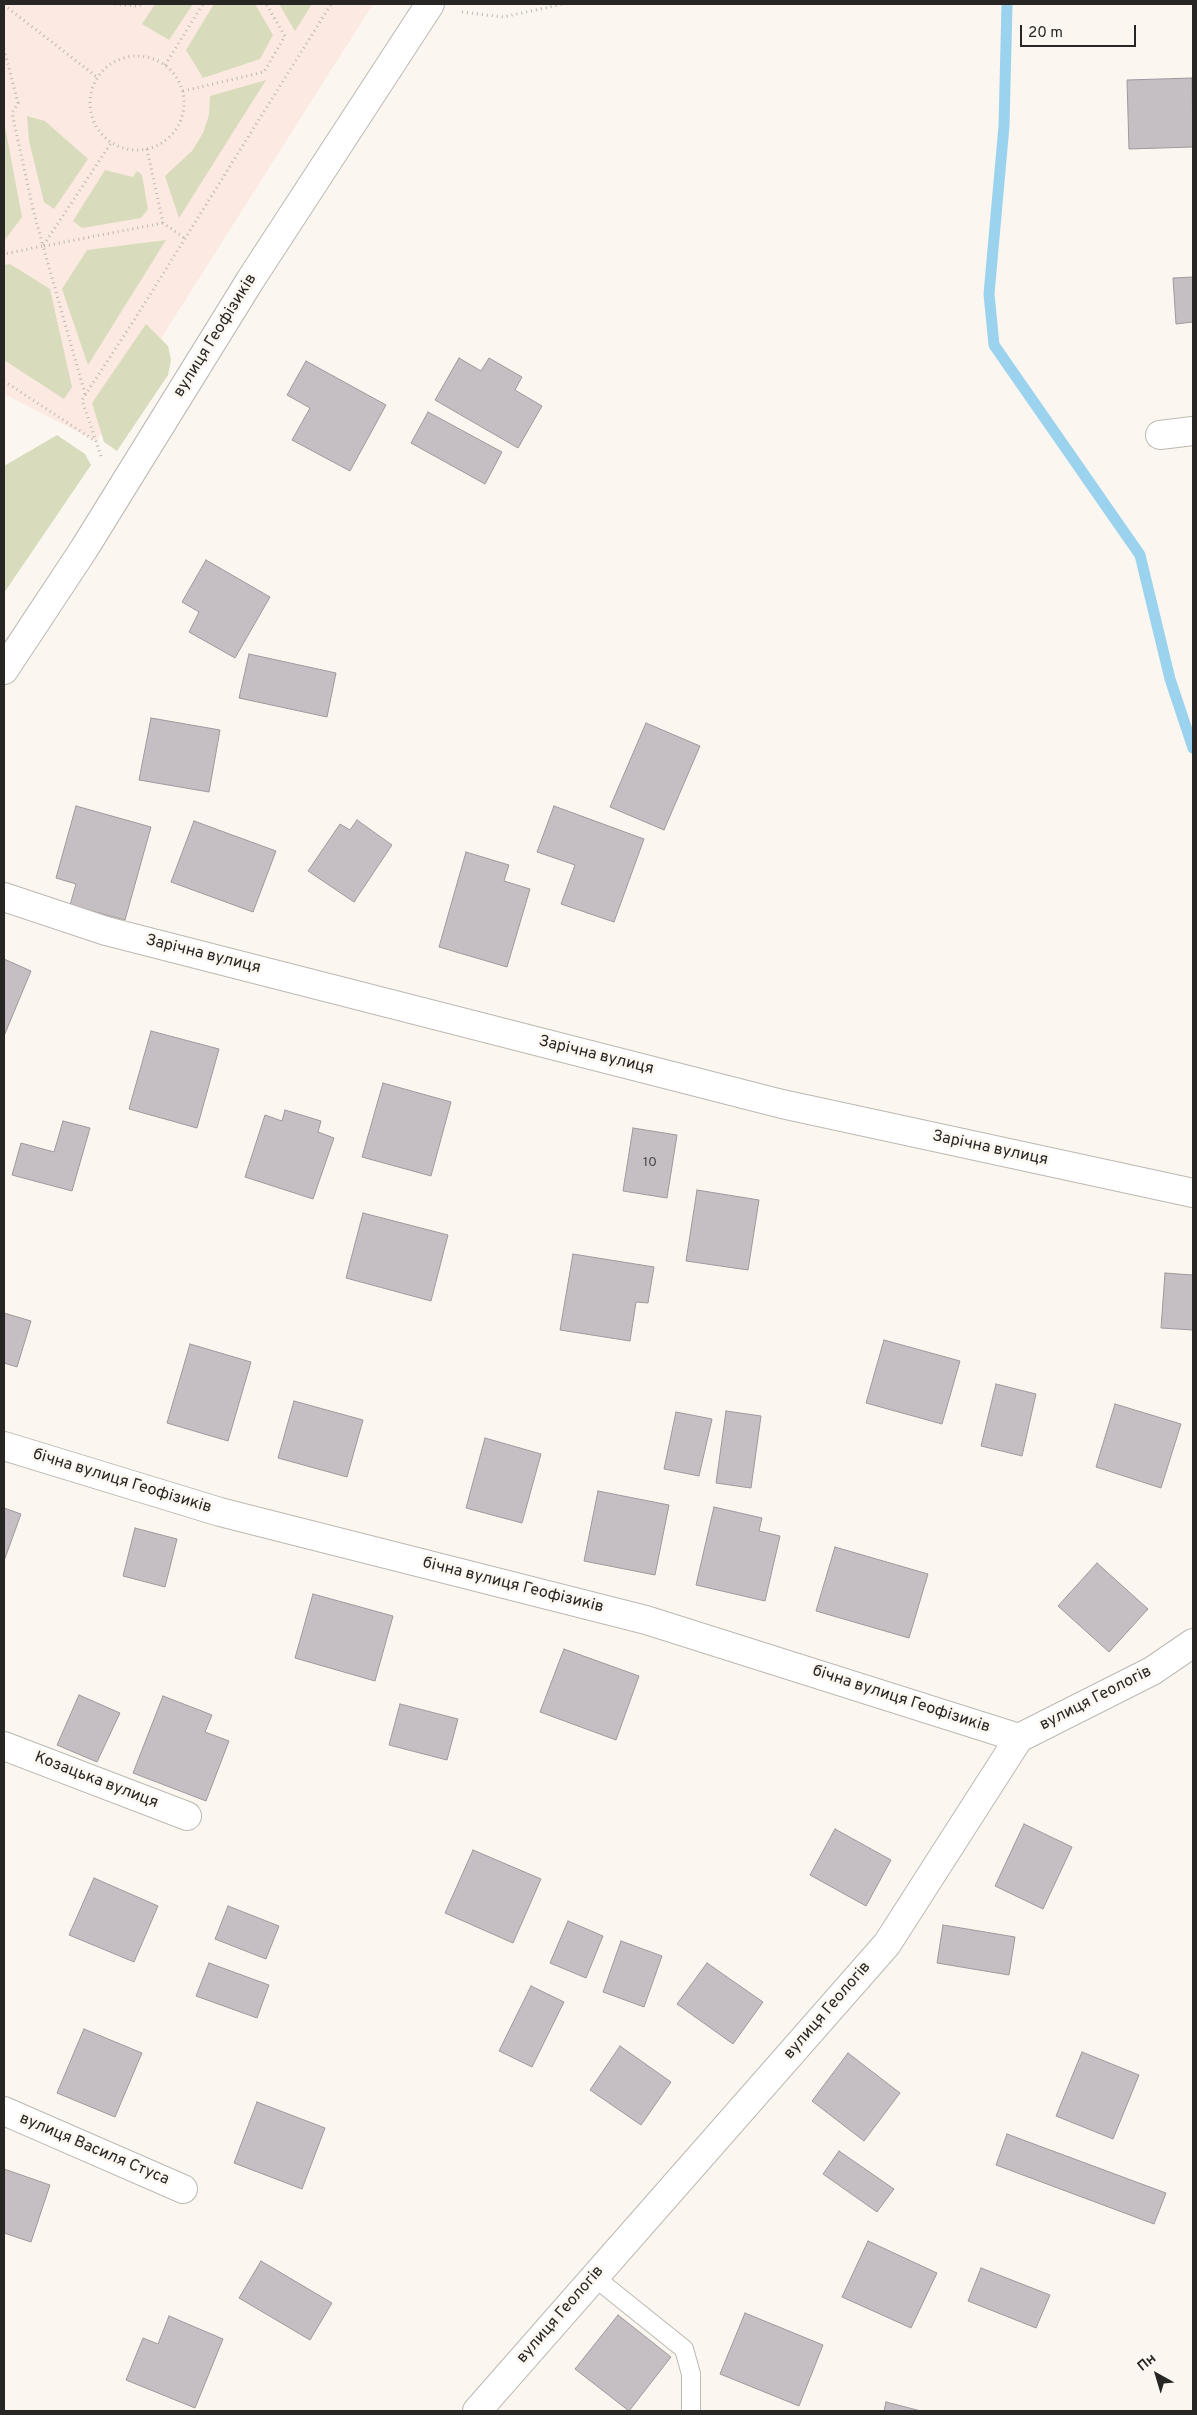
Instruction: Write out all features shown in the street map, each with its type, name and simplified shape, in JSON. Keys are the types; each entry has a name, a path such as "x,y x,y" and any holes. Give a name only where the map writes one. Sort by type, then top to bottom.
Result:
{"street":[{"name":"вулиця Геофізиків","path":"4,670 84,549 251,279 430,4"},
{"path":"1160,435 1193,432"},
{"name":"Зарічна вулиця","path":"4,897 106,930 782,1104 1193,1193"},
{"name":"бічна вулиця Геофізиків","path":"4,1446 220,1512 646,1620 1019,1738"},
{"name":"вулиця Геологів","path":"477,2411 593,2276 887,1944 1019,1738 1152,1670 1193,1643"},
{"name":"Козацька вулиця","path":"4,1746 188,1816"},
{"name":"вулиця Василя Стуса","path":"4,2112 183,2189"}],"lane":[{"path":"593,2276 684,2349 691,2374 691,2411"}],"path":[{"path":"115,4 137,6 143,4"},
{"path":"165,65 203,4"},
{"path":"183,91 264,72 284,36 266,4"},
{"path":"102,460 82,400 186,239 331,4"},
{"path":"504,17 562,4"},
{"path":"4,5 97,77"},
{"path":"4,49 18,103 12,113 33,209 85,395"},
{"path":"141,56 165,65 179,81 183,91 182,117 177,128 159,145 147,149 122,148 111,143 96,127 89,106 91,91 97,77 111,64 129,57 141,56"},
{"path":"43,246 111,143"},
{"path":"147,149 164,223 186,239"},
{"path":"4,254 164,223"},
{"path":"4,381 96,441"}],"shaded area":[{"path":"4,4 373,4 96,441 4,394"}],"green space":[{"path":"155,4 193,4 169,40 142,24"},
{"path":"214,4 255,4 273,35 260,59 203,78 186,50"},
{"path":"279,4 312,4 295,31"},
{"path":"266,80 179,218 165,176 192,151 203,133 209,115 210,96"},
{"path":"27,116 45,121 88,159 54,209 44,202 29,141"},
{"path":"4,121 22,217 4,241"},
{"path":"105,170 133,177 137,171 142,175 148,209 141,218 82,228 73,221"},
{"path":"166,240 88,365 62,289 87,250"},
{"path":"10,264 50,289 72,387 64,399 4,360 4,265"},
{"path":"146,324 168,346 171,360 168,375 117,451 104,442 92,403"},
{"path":"57,435 85,454 91,465 4,593 4,466"}],"building":[{"path":"1192,78 1193,147 1129,149 1127,80"},
{"path":"1193,277 1193,322 1176,324 1173,278"},
{"path":"459,358 481,371 489,358 522,377 515,390 542,406 518,448 435,400"},
{"path":"306,361 386,405 350,471 292,440 310,408 287,395"},
{"path":"428,412 502,452 485,484 411,443"},
{"path":"206,560 270,597 235,658 189,632 199,612 182,602"},
{"path":"249,654 336,673 327,717 239,698"},
{"path":"151,718 220,730 209,792 139,780"},
{"path":"646,723 700,746 664,830 610,807"},
{"path":"76,806 151,827 125,920 70,905 76,884 56,878"},
{"path":"554,806 644,839 614,922 561,904 575,865 537,852"},
{"path":"357,820 392,845 354,902 308,871 340,824 350,830"},
{"path":"194,821 276,851 253,912 171,882"},
{"path":"466,852 509,865 504,881 530,889 507,967 439,947"},
{"path":"4,959 31,971 4,1036"},
{"path":"151,1031 219,1049 197,1128 129,1109"},
{"path":"383,1083 451,1102 431,1176 362,1157"},
{"path":"285,1110 321,1121 318,1132 334,1138 313,1199 245,1177 265,1115 282,1121"},
{"path":"63,1121 90,1128 72,1191 12,1175 21,1143 54,1152"},
{"path":"633,1128 677,1135 667,1198 623,1191"},
{"path":"697,1190 759,1200 748,1270 686,1261"},
{"path":"363,1213 448,1235 431,1301 346,1278"},
{"path":"573,1254 654,1267 648,1303 636,1302 630,1341 560,1330"},
{"path":"1165,1273 1193,1275 1193,1330 1161,1328"},
{"path":"4,1313 31,1321 17,1367 4,1363"},
{"path":"884,1340 960,1361 942,1424 866,1403"},
{"path":"190,1344 251,1362 228,1441 167,1423"},
{"path":"996,1384 1036,1394 1022,1456 981,1446"},
{"path":"294,1401 363,1420 347,1477 278,1458"},
{"path":"1115,1404 1181,1424 1161,1488 1096,1467"},
{"path":"726,1411 761,1416 751,1488 716,1483"},
{"path":"676,1412 712,1419 699,1476 664,1469"},
{"path":"485,1438 541,1454 522,1523 466,1508"},
{"path":"598,1491 669,1505 655,1575 584,1561"},
{"path":"714,1507 762,1518 759,1531 780,1536 765,1601 696,1585"},
{"path":"4,1508 21,1514 4,1561"},
{"path":"135,1528 177,1539 165,1587 123,1576"},
{"path":"835,1547 928,1574 909,1638 816,1611"},
{"path":"1097,1563 1148,1609 1109,1652 1058,1606"},
{"path":"313,1594 393,1616 375,1681 295,1658"},
{"path":"564,1649 639,1676 616,1740 540,1712"},
{"path":"79,1695 120,1713 97,1762 57,1745"},
{"path":"163,1696 212,1715 205,1732 229,1741 206,1801 133,1773"},
{"path":"400,1704 458,1719 447,1760 389,1745"},
{"path":"1024,1824 1072,1847 1043,1909 995,1886"},
{"path":"835,1829 891,1860 866,1906 810,1875"},
{"path":"473,1850 541,1879 513,1943 445,1913"},
{"path":"94,1878 158,1906 134,1962 69,1935"},
{"path":"228,1906 279,1926 266,1959 215,1939"},
{"path":"568,1921 603,1936 586,1978 550,1963"},
{"path":"943,1925 1015,1937 1009,1975 937,1963"},
{"path":"621,1941 662,1956 644,2007 603,1992"},
{"path":"209,1963 269,1985 257,2018 196,1996"},
{"path":"707,1963 763,2002 733,2044 677,2004"},
{"path":"531,1986 564,2002 532,2067 499,2051"},
{"path":"84,2029 142,2053 115,2117 57,2093"},
{"path":"620,2046 671,2082 641,2125 590,2090"},
{"path":"1082,2052 1139,2075 1113,2139 1056,2116"},
{"path":"848,2053 900,2093 864,2141 812,2101"},
{"path":"257,2102 325,2128 302,2189 234,2163"},
{"path":"1007,2134 1166,2193 1154,2224 996,2165"},
{"path":"839,2151 894,2189 877,2212 823,2174"},
{"path":"4,2169 50,2185 31,2242 4,2233"},
{"path":"868,2241 937,2273 911,2328 842,2297"},
{"path":"261,2261 332,2303 310,2340 239,2298"},
{"path":"981,2268 1050,2295 1036,2328 968,2301"},
{"path":"745,2313 823,2345 799,2406 720,2374"},
{"path":"618,2315 671,2357 629,2411 575,2369"},
{"path":"169,2316 223,2339 195,2408 126,2380 143,2338 158,2344"},
{"path":"886,2402 921,2411 884,2411"}],"waterway":[{"path":"1007,4 1004,126 989,294 994,345 1140,555 1170,679 1193,748"}]}
